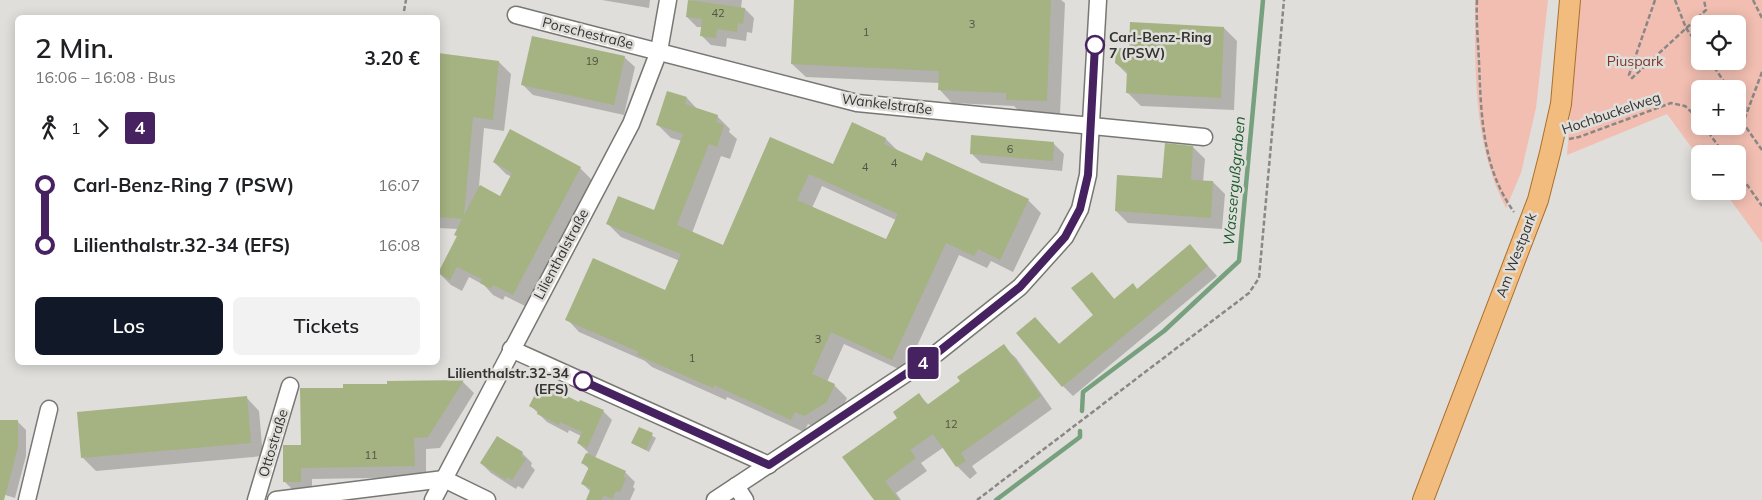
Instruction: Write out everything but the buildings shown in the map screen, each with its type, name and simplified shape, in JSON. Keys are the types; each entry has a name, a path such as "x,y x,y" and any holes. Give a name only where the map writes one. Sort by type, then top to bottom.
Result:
{"main road":[{"name":"Am Westpark","path":"1423,500 1538,200 1561,104 1570,0"}],"street":[{"name":"Lilienthalstraße","path":"433,500 631,124 659,51 668,0"},
{"path":"715,500 937,353 1020,287 1065,237 1080,209 1088,175 1098,0"},
{"name":"Porschestraße","path":"516,15 659,51"},
{"name":"Wankelstraße","path":"659,51 857,103 1204,137"},
{"path":"511,349 769,465"},
{"name":"Ottostraße","path":"256,500 290,386"},
{"path":"27,500 49,409"},
{"path":"276,500 444,479 487,500"},
{"path":"736,486 745,500"}],"path":[{"path":"404,11 406,0"},
{"path":"977,500 1248,293 1259,278 1284,0"},
{"path":"1477,0 1480,91 1486,145 1500,190 1514,212 1517,202"},
{"path":"1655,0 1629,76 1632,78 1706,10 1704,0"},
{"path":"1675,0 1686,28 1691,35"},
{"path":"1753,0 1762,18"},
{"path":"1762,72 1743,123 1762,150"},
{"name":"Hochbuckelweg","path":"1553,142 1579,137 1671,103 1685,106 1691,112"},
{"path":"1746,183 1762,206"}],"green space":[{"path":"1475,0 1548,0 1536,108 1521,173 1506,208 1495,184 1487,159 1478,107"},
{"name":"Piuspark","path":"1581,0 1762,0 1762,243 1731,200 1746,200 1746,145 1691,145 1691,147 1667,114 1567,155"}],"waterway":[{"name":"Wassergußgraben","path":"1082,411 1083,392 1164,331 1239,261 1263,0"},
{"name":"Wassergußgraben","path":"996,500 1080,437 1080,431"}],"bus line":[{"name":"4","path":"583,381 769,465 937,353 973,326 1020,287 1065,237 1080,209 1088,175 1095,45"}],"place":[{"name":"Carl-Benz-Ring 7 (PSW)","path":"1095,45"},
{"name":"Lilienthalstr.32-34 (EFS)","path":"583,381"}]}
